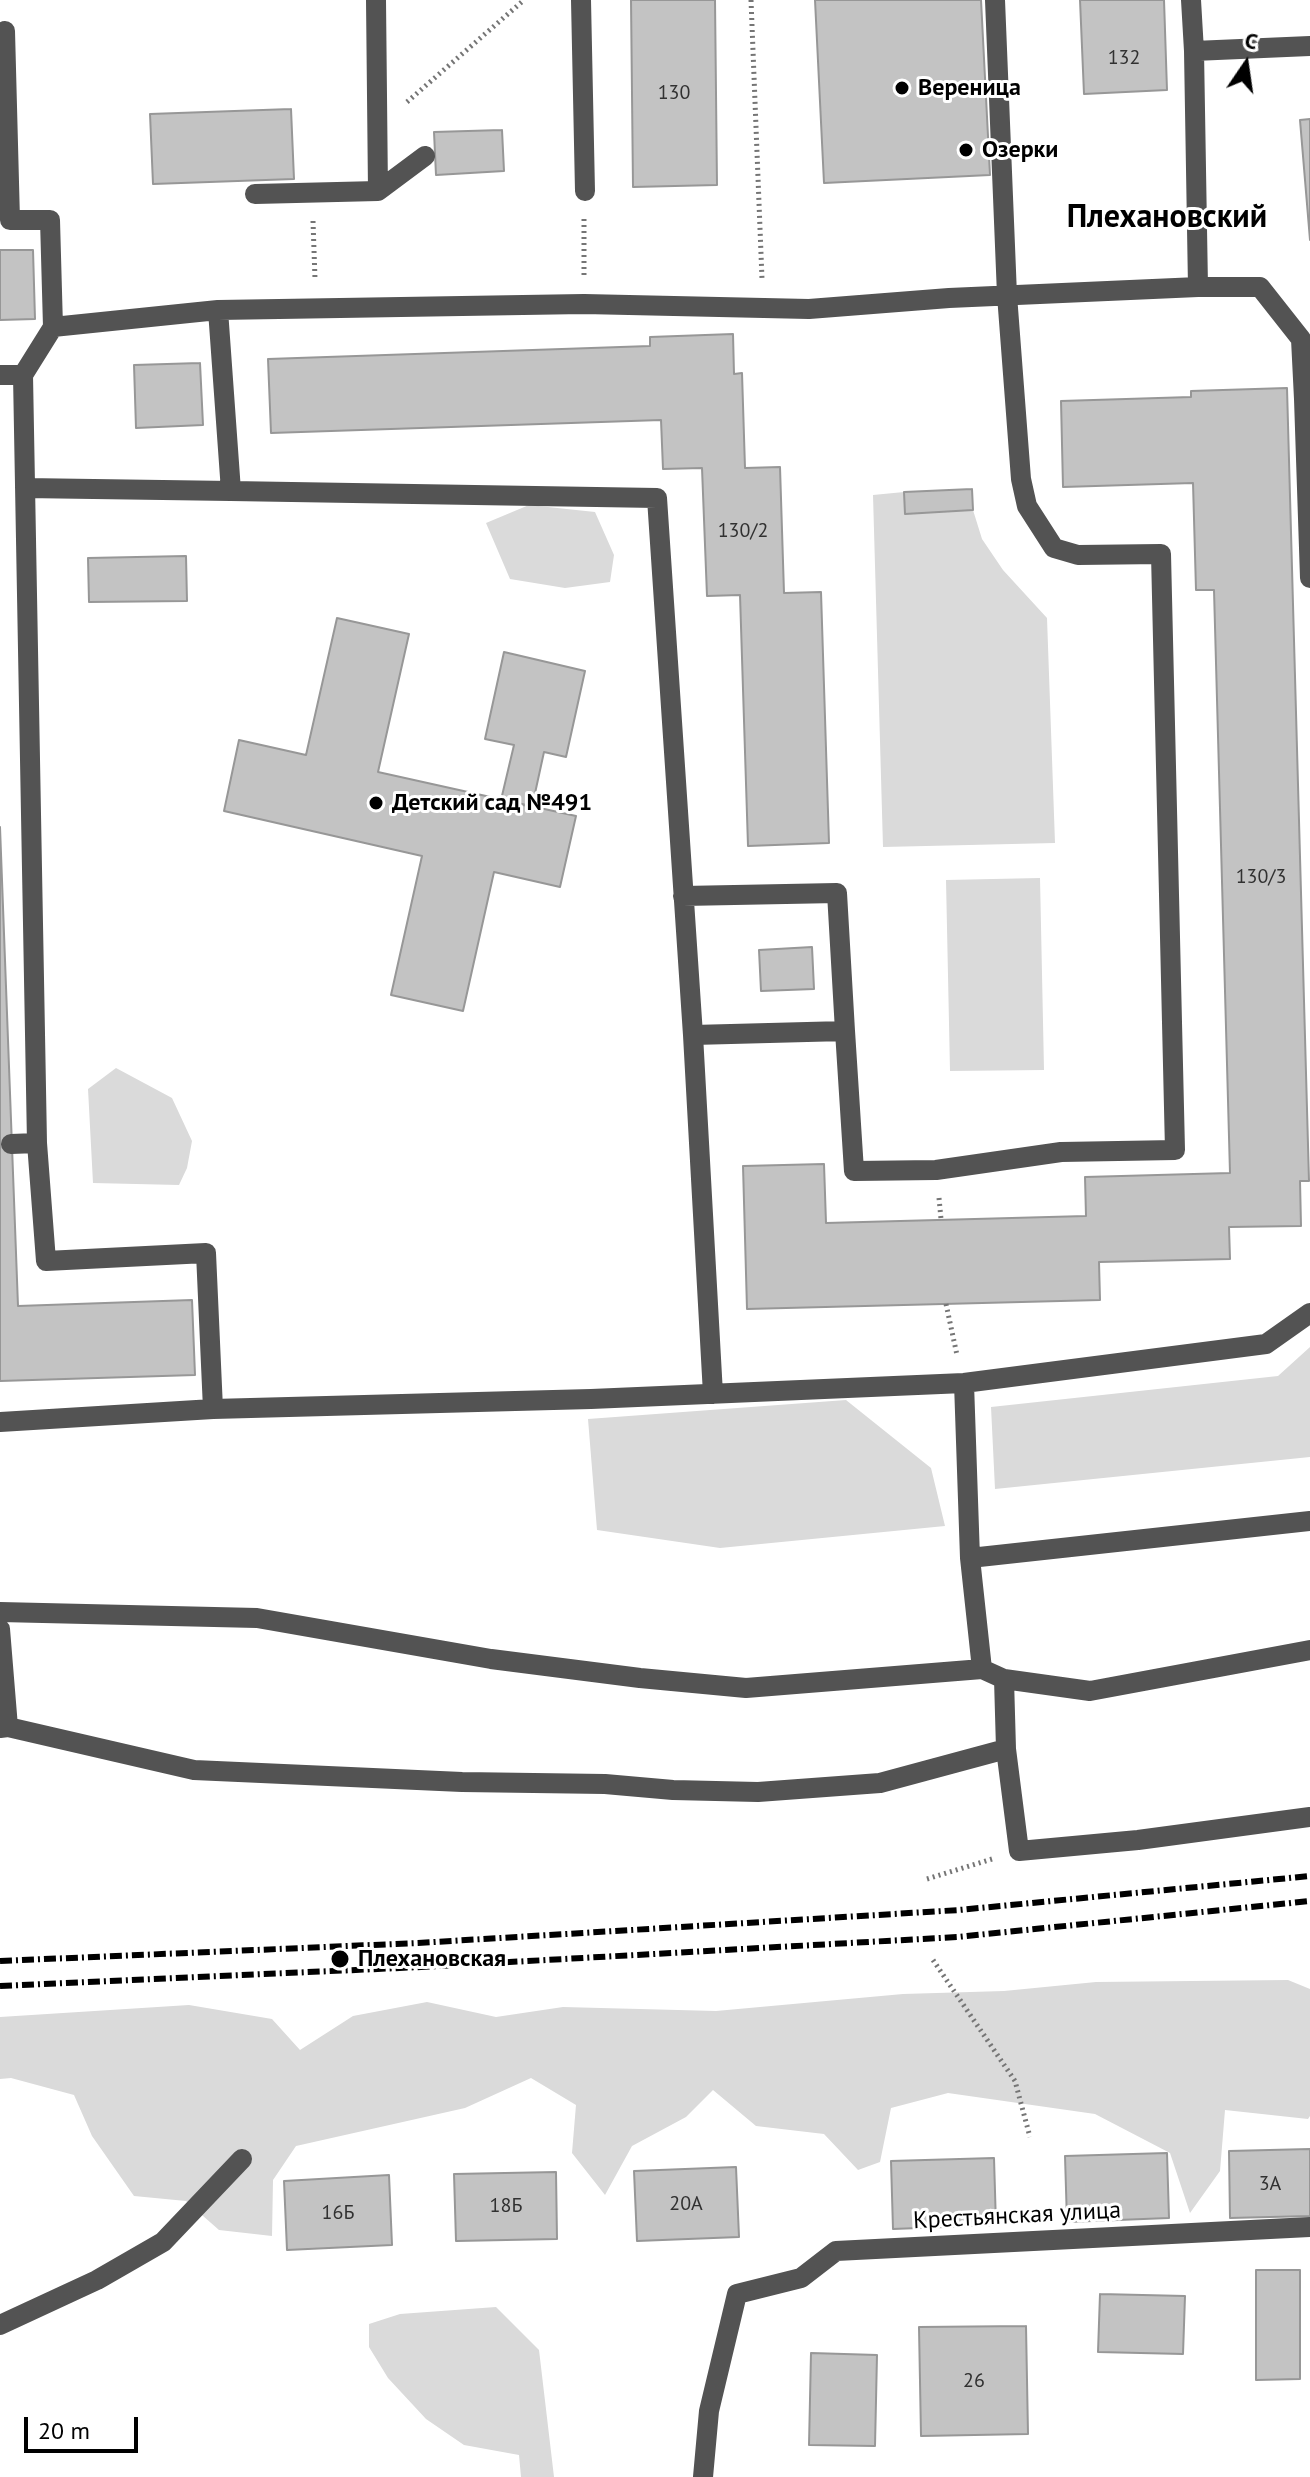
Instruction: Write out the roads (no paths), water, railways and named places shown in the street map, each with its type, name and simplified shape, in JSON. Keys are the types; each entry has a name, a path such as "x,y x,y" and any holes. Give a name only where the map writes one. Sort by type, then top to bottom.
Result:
{"street":[{"path":"376,0 378,191"},
{"path":"581,0 585,191"},
{"path":"683,896 837,893 854,1171 936,1170 1061,1152 1175,1150 1161,554 1078,555 1054,548 1027,506 1021,479 1007,295 995,0"},
{"path":"1191,0 1198,287"},
{"path":"5,31 10,220 50,220 53,327 23,375 37,1143 46,1261 206,1253 213,1409"},
{"path":"1194,51 1310,46"},
{"path":"255,194 378,191 425,156"},
{"path":"53,327 218,310 584,304 809,309 1007,295 1260,287 1301,339 1307,399 1310,578"},
{"path":"218,310 231,491"},
{"path":"0,375 23,375"},
{"path":"25,488 657,498 693,1035 713,1394"},
{"path":"693,1035 845,1031"},
{"path":"11,1144 37,1143"},
{"path":"0,1422 213,1409 964,1383 1266,1344 1310,1313"},
{"path":"964,1383 970,1558 982,1669"},
{"path":"970,1558 1310,1521"},
{"path":"0,1612 257,1618 491,1659 746,1688 982,1669 1004,1679 1090,1691 1310,1650"},
{"path":"0,1629 4,1728 194,1770 758,1792 880,1783 1006,1749"},
{"path":"1004,1679 1006,1749 1019,1851 1138,1840 1310,1817"},
{"path":"0,2325 97,2280 163,2242 242,2159"},
{"name":"Крестьянская улица","path":"703,2477 709,2411 737,2294 801,2278 836,2251 1310,2227"}],"railway":[{"path":"0,1961 418,1943 959,1910 1310,1876"},
{"path":"0,1986 421,1967 957,1937 1310,1901"}],"place":[{"name":"Вереница","path":"902,88"},
{"name":"Озерки","path":"966,150"},
{"name":"Детский сад №491","path":"376,803"},
{"name":"Плехановская","path":"340,1959"}],"district":[{"name":"Плехановский","path":"1167,218"}]}
